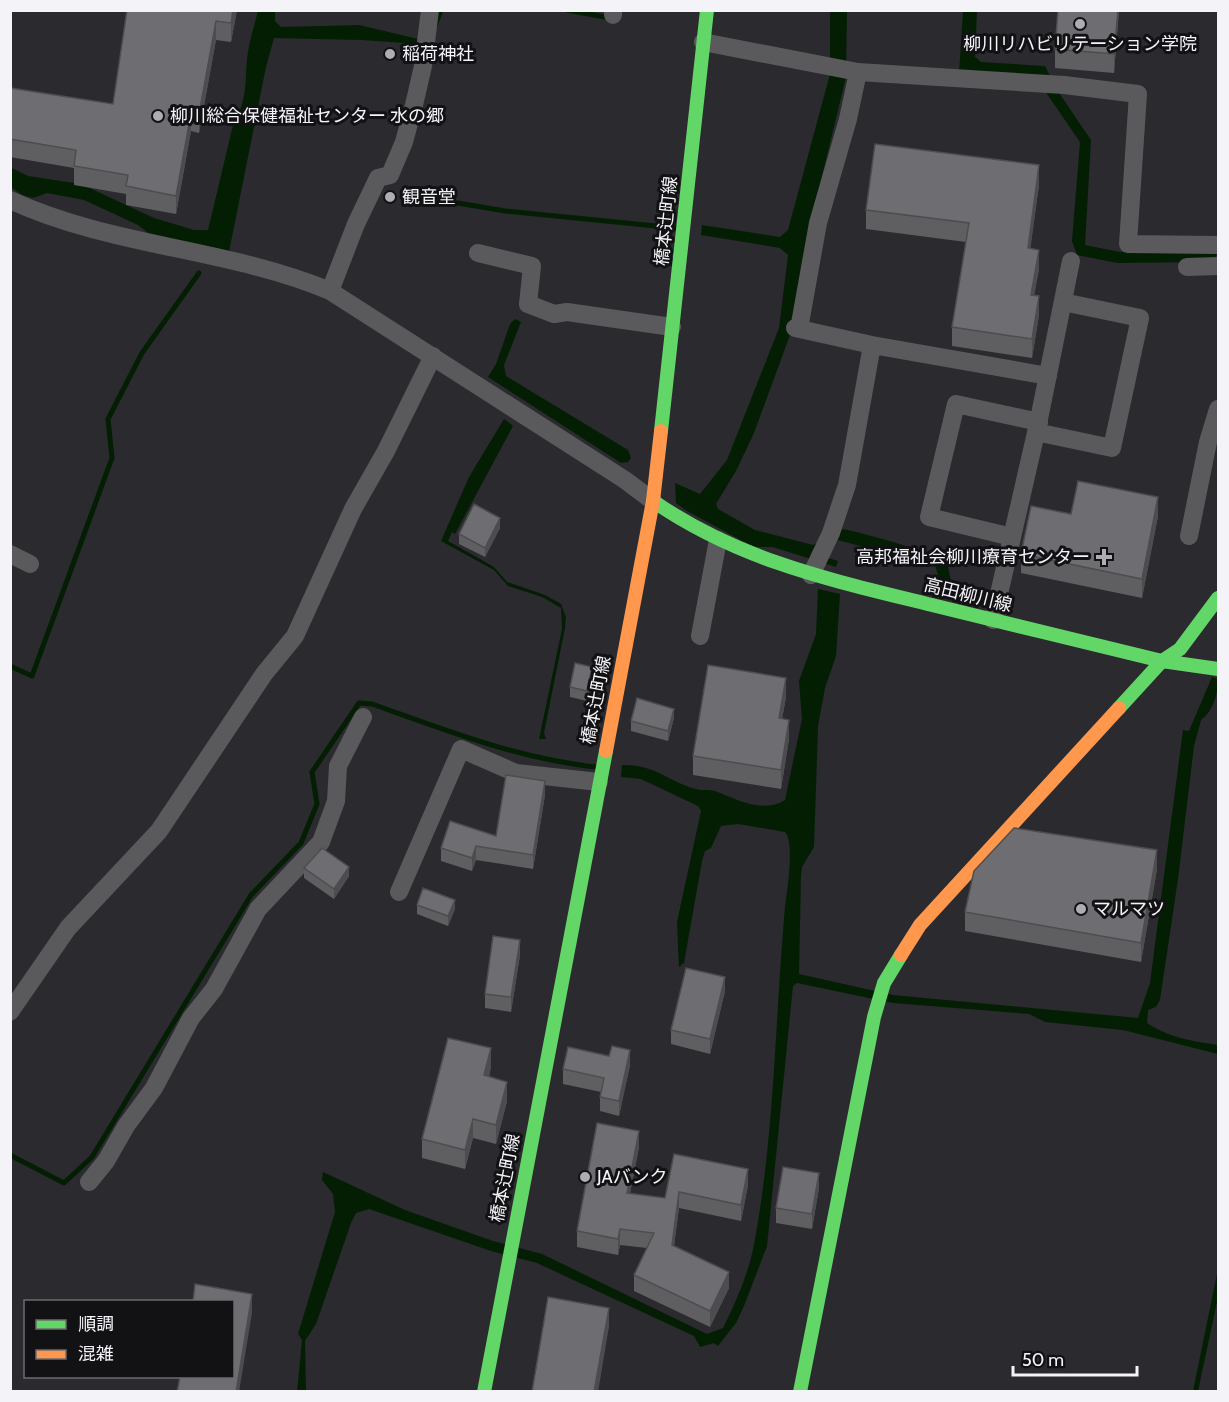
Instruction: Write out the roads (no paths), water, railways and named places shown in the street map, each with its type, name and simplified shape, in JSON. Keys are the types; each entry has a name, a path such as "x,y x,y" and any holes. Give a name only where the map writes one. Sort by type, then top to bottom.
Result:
{"main road":[{"name":"橋本辻町線","path":"484,1392 653,501 707,10"},
{"name":"高田柳川線","path":"653,501 675,518 743,553 814,569 993,620 1162,661 1218,669"},
{"path":"800,1392 874,1017 884,983 920,925 1162,661 1180,649 1218,598"}],"street":[{"path":"330,291 356,224 378,178 390,175 404,142 423,66 424,40 430,10"},
{"path":"703,42 853,70 1064,85 1138,94 1128,244 1218,245"},
{"path":"853,70 848,119 818,223 796,328 872,345 1048,376"},
{"path":"10,200 91,229 281,272 330,291 625,480 653,501"},
{"path":"478,253 532,266 528,304 554,314 567,312 672,327"},
{"path":"993,620 1037,427 1071,261"},
{"path":"1186,267 1218,266"},
{"path":"1012,537 929,517 956,404 1112,448 1140,318 1063,302"},
{"path":"814,569 831,533 846,485 872,345"},
{"path":"10,1012 68,927 159,831 264,674 295,636 353,509 386,451 433,356"},
{"path":"1189,536 1208,442 1218,409"},
{"path":"700,636 718,540"},
{"path":"10,554 30,564"},
{"path":"89,1182 106,1161 126,1126 154,1088 191,1018 214,989 258,909 321,842 336,801 338,766 363,717"},
{"path":"399,892 461,749 516,774 599,782"}],"waterway":[{"path":"434,28 441,10"},
{"path":"567,10 610,18"},
{"path":"435,203 458,203 505,211 676,228"},
{"path":"10,666 32,676 112,458 108,419 142,353 199,273"},
{"path":"10,1155 64,1183 92,1157 251,895 301,843 317,804 312,772 359,703 372,704 511,750 596,767"}],"place":[{"name":"柳川リハビリテーション学院","path":"1080,24"},
{"name":"稲荷神社","path":"390,54"},
{"name":"柳川総合保健福祉センター 水の郷","path":"158,116"},
{"name":"観音堂","path":"390,197"},
{"name":"高邦福祉会柳川療育センター","path":"1104,557"},
{"name":"マルマツ","path":"1081,909"},
{"name":"JAバンク","path":"585,1177"}]}
